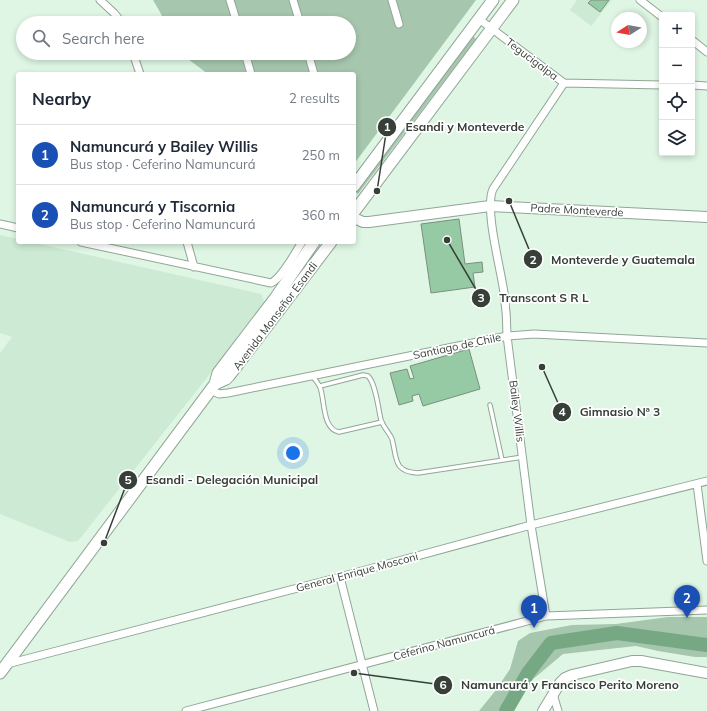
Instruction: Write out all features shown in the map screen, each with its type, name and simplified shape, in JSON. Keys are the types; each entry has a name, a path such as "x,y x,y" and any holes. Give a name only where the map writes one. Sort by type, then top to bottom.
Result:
{"main road":[{"path":"356,183 493,0"},
{"path":"356,209 512,0"},
{"name":"Avenida Monseñor Esandi","path":"3,668 213,387 218,373 276,297 313,244"},
{"name":"Avenida Monseñor Esandi","path":"213,387 229,376 329,244"}],"street":[{"path":"100,0 116,16"},
{"path":"230,0 235,16"},
{"path":"293,0 298,16"},
{"path":"392,0 399,24"},
{"path":"640,0 659,15"},
{"name":"Tegucigalpa","path":"478,19 564,83 659,85"},
{"path":"695,42 707,52"},
{"path":"136,60 139,72"},
{"path":"247,60 250,72"},
{"path":"310,60 313,72"},
{"path":"490,206 490,195 493,189 564,83"},
{"path":"695,85 707,86"},
{"name":"Padre Monteverde","path":"356,219 363,222 368,222 490,206 707,217"},
{"name":"Bailey Willis","path":"490,206 507,314 507,336 531,525 546,616"},
{"path":"0,224 16,228"},
{"path":"90,244 271,282 280,275 301,244"},
{"path":"188,244 194,267"},
{"name":"Santiago de Chile","path":"213,387 217,393 222,394 507,336 534,334 707,343"},
{"name":"General Enrique Mosconi","path":"3,668 531,525 707,481"},
{"path":"696,484 707,561"},
{"path":"340,577 374,711"},
{"name":"Ceferino Namuncurá","path":"186,711 546,616 707,610"},
{"path":"543,711 560,683 565,678 579,673 632,661 641,661 707,673"},
{"path":"553,694 558,711"}],"lane":[{"path":"320,386 363,375 368,376 372,382 382,422 388,430 391,438 396,460 403,470 409,472 438,470 523,457"},
{"path":"312,376 320,386 328,424 334,431 339,432 382,422"},
{"path":"490,405 502,460"}],"shaded area":[{"path":"153,0 476,0 356,161 356,72 205,72 189,60 356,60 356,16 162,16"},
{"path":"577,0 612,0 591,26 570,10"},
{"path":"472,35 476,39 358,194 356,192 356,188"},
{"path":"0,235 16,239 16,244 40,244 261,294 265,304 78,541 70,542 0,514 0,353 12,337 0,333"},
{"path":"668,617 707,617 707,657 695,657 636,646 563,654 532,680 506,711 479,711 496,690 510,669 518,641 530,633 572,625 616,624"}],"building":[{"path":"591,0 609,0 600,12 588,3"},
{"path":"459,219 465,264 482,262 483,272 473,273 475,287 431,293 421,224"},
{"path":"469,349 480,389 423,406 419,394 412,396 413,401 399,405 390,373 407,369 410,379 414,378 410,366"}],"waterway":[{"path":"506,711 528,673 551,643 617,633 707,645"}],"place":[{"name":"Esandi y Monteverde","path":"377,191"},
{"name":"Monteverde y Guatemala","path":"509,201"},
{"name":"Transcont S R L","path":"447,240"},
{"name":"Gimnasio Nª 3","path":"542,367"},
{"name":"Esandi - Delegación Municipal","path":"104,543"},
{"name":"Namuncurá y Tiscornia","path":"687,618"},
{"name":"Namuncurá y Bailey Willis","path":"534,628"},
{"name":"Namuncurá y Francisco Perito Moreno","path":"354,673"}]}
